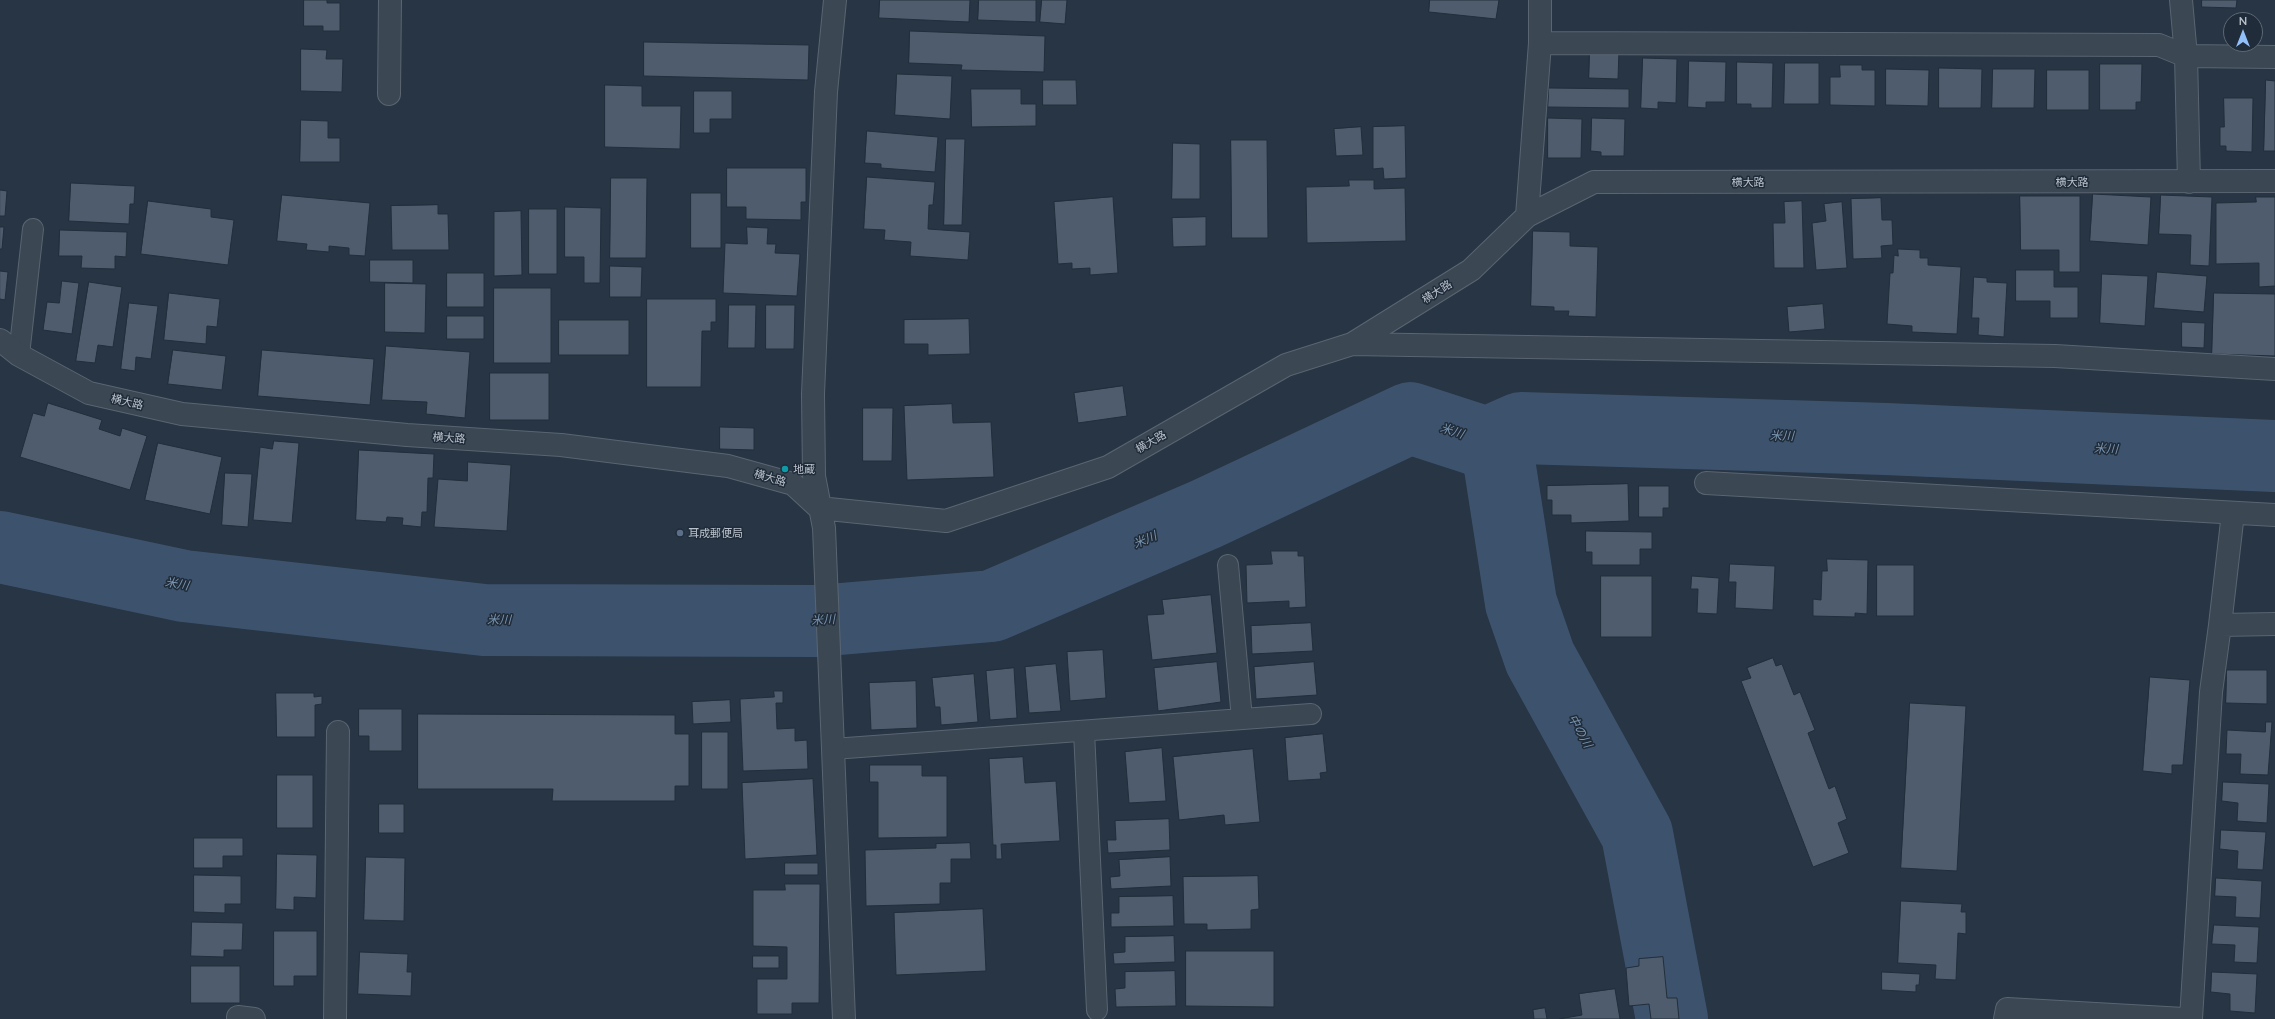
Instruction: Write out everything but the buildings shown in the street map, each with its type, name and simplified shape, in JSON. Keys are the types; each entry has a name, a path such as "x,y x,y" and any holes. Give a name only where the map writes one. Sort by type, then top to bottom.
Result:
{"street":[{"path":"388,94 390,0"},
{"path":"835,0 826,92 813,394 814,476 824,528 844,1019"},
{"path":"1527,216 1540,43 1540,0"},
{"path":"2181,0 2186,56 2189,182"},
{"path":"1540,43 2159,45 2186,56 2275,57"},
{"name":"横大路","path":"0,340 19,355 89,392 182,414 399,434 561,445 728,466 793,484 819,508 946,521 1108,467 1286,365 1352,344 1471,270 1527,216 1594,182 2275,181"},
{"path":"1352,344 2055,356 2275,370"},
{"path":"1706,483 2275,515"},
{"path":"2190,1019 2211,692 2233,513"},
{"path":"2220,625 2275,624"},
{"path":"335,1019 338,732"},
{"path":"2006,1019 2007,1009 2184,1019"}],"lane":[{"path":"19,355 33,228"},
{"path":"1228,565 1242,719"},
{"path":"833,749 1311,714"},
{"path":"1084,731 1097,1010"}],"waterway":[{"name":"米川","path":"0,547 184,586 484,620 817,621 992,606 1206,514 1410,418 1487,443 1521,428 1886,439 2275,456"},
{"name":"中の川","path":"1487,443 1499,461 1521,603 1540,658 1637,834 1672,1019"}],"place":[{"name":"地蔵","path":"785,469"},
{"name":"耳成郵便局","path":"680,533"}]}
